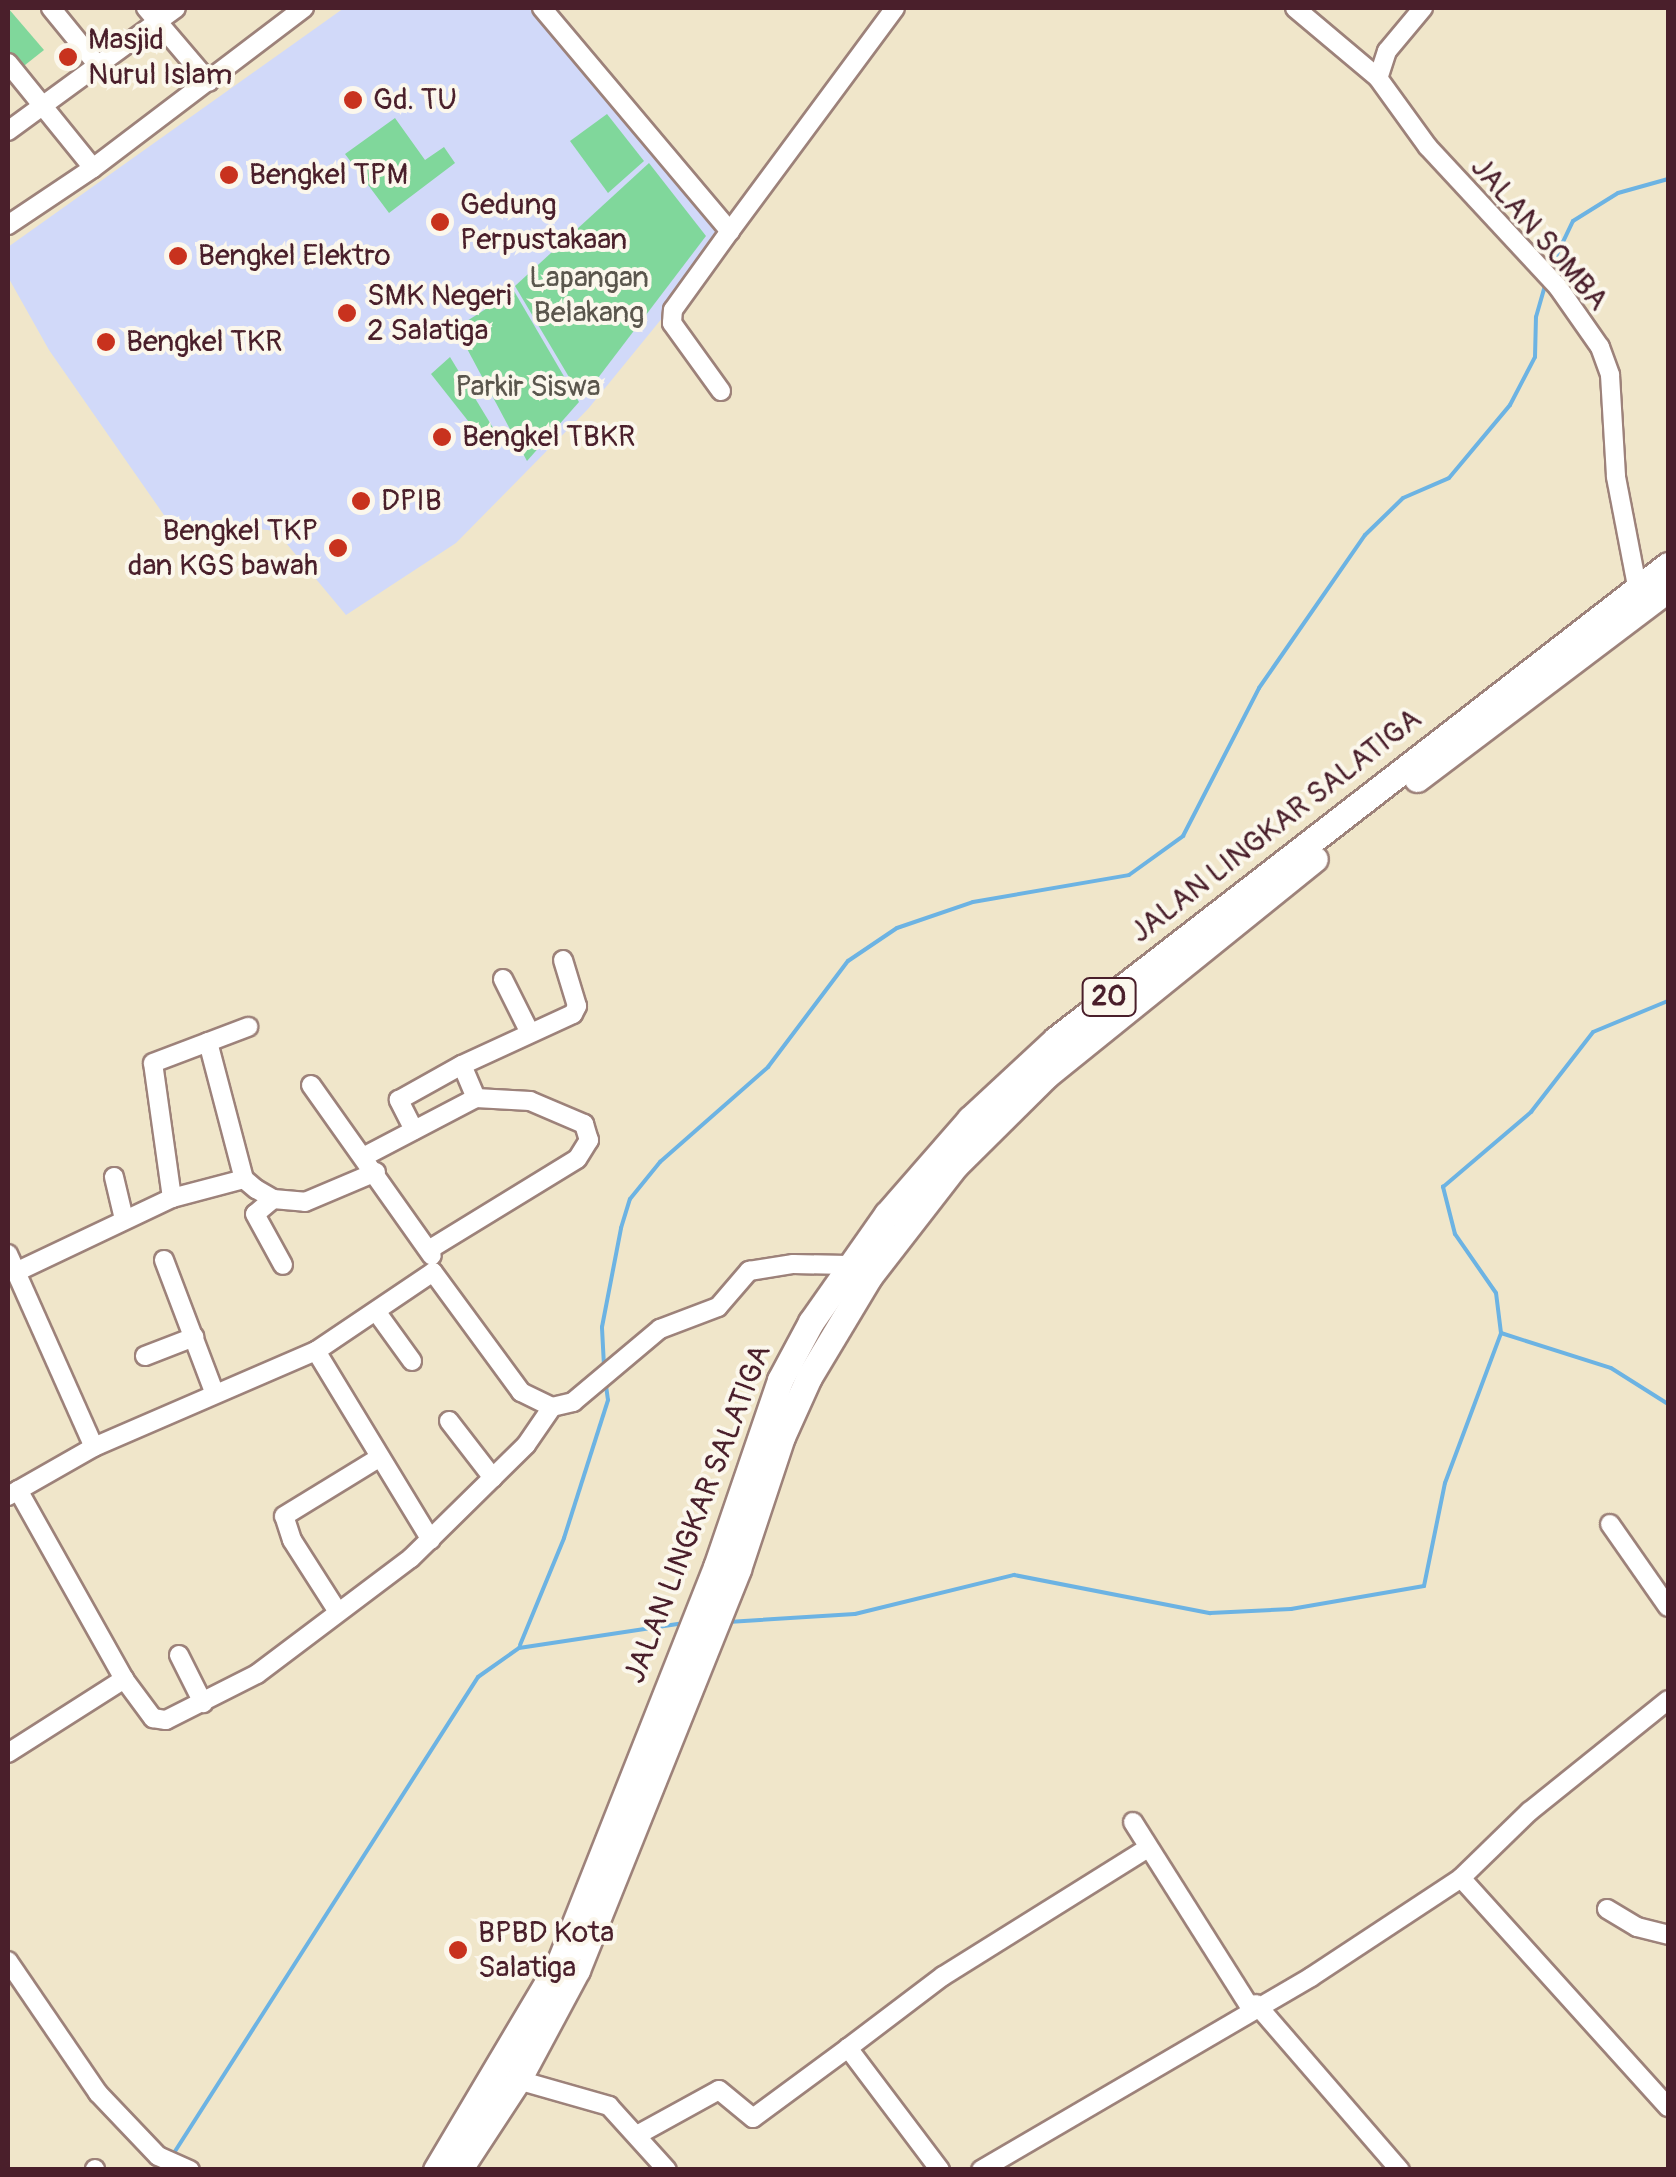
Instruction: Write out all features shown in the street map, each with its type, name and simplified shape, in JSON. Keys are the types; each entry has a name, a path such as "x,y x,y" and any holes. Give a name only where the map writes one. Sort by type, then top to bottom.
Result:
{"highway":[{"name":"JALAN LINGKAR SALATIGA","path":"459,2170 477,2124 560,1961 727,1568 780,1380 960,1130 1056,1039 1639,596 1668,565"},
{"name":"JALAN LINGKAR SALATIGA","path":"1639,596 1668,589"},
{"name":"JALAN LINGKAR SALATIGA","path":"436,2170 518,2080 577,1970 686,1663"}],"street":[{"path":"51,8 100,68"},
{"path":"146,8 209,82"},
{"path":"8,130 100,68 176,8"},
{"path":"8,225 94,168 304,8"},
{"path":"542,8 730,231"},
{"path":"721,391 672,323 673,310 895,8"},
{"name":"JALAN SOMBA","path":"1295,8 1378,78 1428,147 1558,287 1600,347 1610,375 1616,477 1639,596"},
{"path":"1378,78 1386,51 1423,8"},
{"path":"8,63 94,168"},
{"path":"414,1130 400,1100 576,1010 564,960"},
{"path":"503,979 530,1033"},
{"path":"172,1198 151,1068 248,1027"},
{"path":"208,1042 244,1179 272,1199 318,1199 414,1130 476,1098 542,1104 584,1124 588,1140 566,1168 430,1249"},
{"path":"462,1066 476,1098"},
{"path":"311,1085 430,1249 433,1272 521,1392 552,1408"},
{"path":"114,1177 124,1219"},
{"path":"94,1446 11,1265 172,1198 244,1179"},
{"path":"272,1199 256,1214 284,1265"},
{"path":"164,1260 215,1394"},
{"path":"433,1272 378,1314 316,1351 94,1446 13,1493 124,1679 159,1720 257,1674 431,1540 493,1478 552,1408 598,1382 660,1329 718,1307 748,1270 858,1271"},
{"path":"378,1314 412,1361"},
{"path":"145,1356 194,1337"},
{"path":"316,1351 376,1459 431,1540"},
{"path":"449,1420 493,1478"},
{"path":"338,1612 292,1540 284,1516 376,1459"},
{"path":"1610,1524 1668,1607"},
{"path":"179,1655 202,1703"},
{"path":"8,1752 124,1679"},
{"path":"981,2170 1253,2005 1311,1977 1461,1878 1530,1811 1668,1700"},
{"path":"1133,1822 1146,1849 1253,2005 1400,2170"},
{"path":"639,2134 719,2090 753,2118 942,1976 1146,1849"},
{"path":"1461,1878 1668,2106"},
{"path":"1607,1909 1637,1927 1668,1935"},
{"path":"8,1961 98,2094 158,2156 184,2168"},
{"path":"848,2048 940,2170"},
{"path":"518,2080 598,2099 639,2134 667,2170"}],"shaded area":[{"name":"SMK Negeri 2 Salatiga","path":"344,8 537,8 725,241 588,409 456,543 346,615 276,531 166,518 49,350 8,277 8,247"}],"green space":[{"path":"8,8 44,50 20,69 8,54"},
{"path":"607,114 644,161 608,193 570,141"},
{"path":"395,118 425,160 444,147 455,163 389,213 345,154"},
{"name":"Lapangan Belakang","path":"649,163 706,236 582,399 515,286"},
{"name":"Parkir Siswa","path":"514,291 579,402 527,461 456,328"},
{"name":"Parkir Siswa","path":"450,357 501,441 491,450 431,374"}],"waterway":[{"path":"1550,269 1573,221 1618,193 1668,179"},
{"path":"604,1366 602,1327 621,1228 630,1199 660,1162 768,1067 848,961 897,928 973,902 1129,875 1183,836 1259,688 1365,535 1403,498 1449,478 1510,405 1535,357 1536,317 1546,283"},
{"path":"728,1622 855,1614 1014,1575 1210,1613 1291,1609 1424,1586 1445,1483 1501,1333 1496,1293 1455,1234 1443,1187 1531,1112 1593,1032 1668,1001"},
{"path":"1501,1333 1611,1368 1668,1404"},
{"path":"520,1645 564,1538 608,1400 606,1385"},
{"path":"172,2156 478,1677 519,1648 684,1623"}],"place":[{"name":"Masjid Nurul Islam","path":"68,57"},
{"name":"Gd. TU","path":"353,100"},
{"name":"Bengkel TPM","path":"229,175"},
{"name":"Gedung Perpustakaan","path":"440,222"},
{"name":"Bengkel Elektro","path":"178,256"},
{"name":"SMK Negeri 2 Salatiga","path":"347,313"},
{"name":"Bengkel TKR","path":"106,342"},
{"name":"Bengkel TBKR","path":"442,437"},
{"name":"DPIB","path":"361,501"},
{"name":"Bengkel TKP dan KGS bawah","path":"338,548"},
{"name":"BPBD Kota Salatiga","path":"458,1950"}]}
